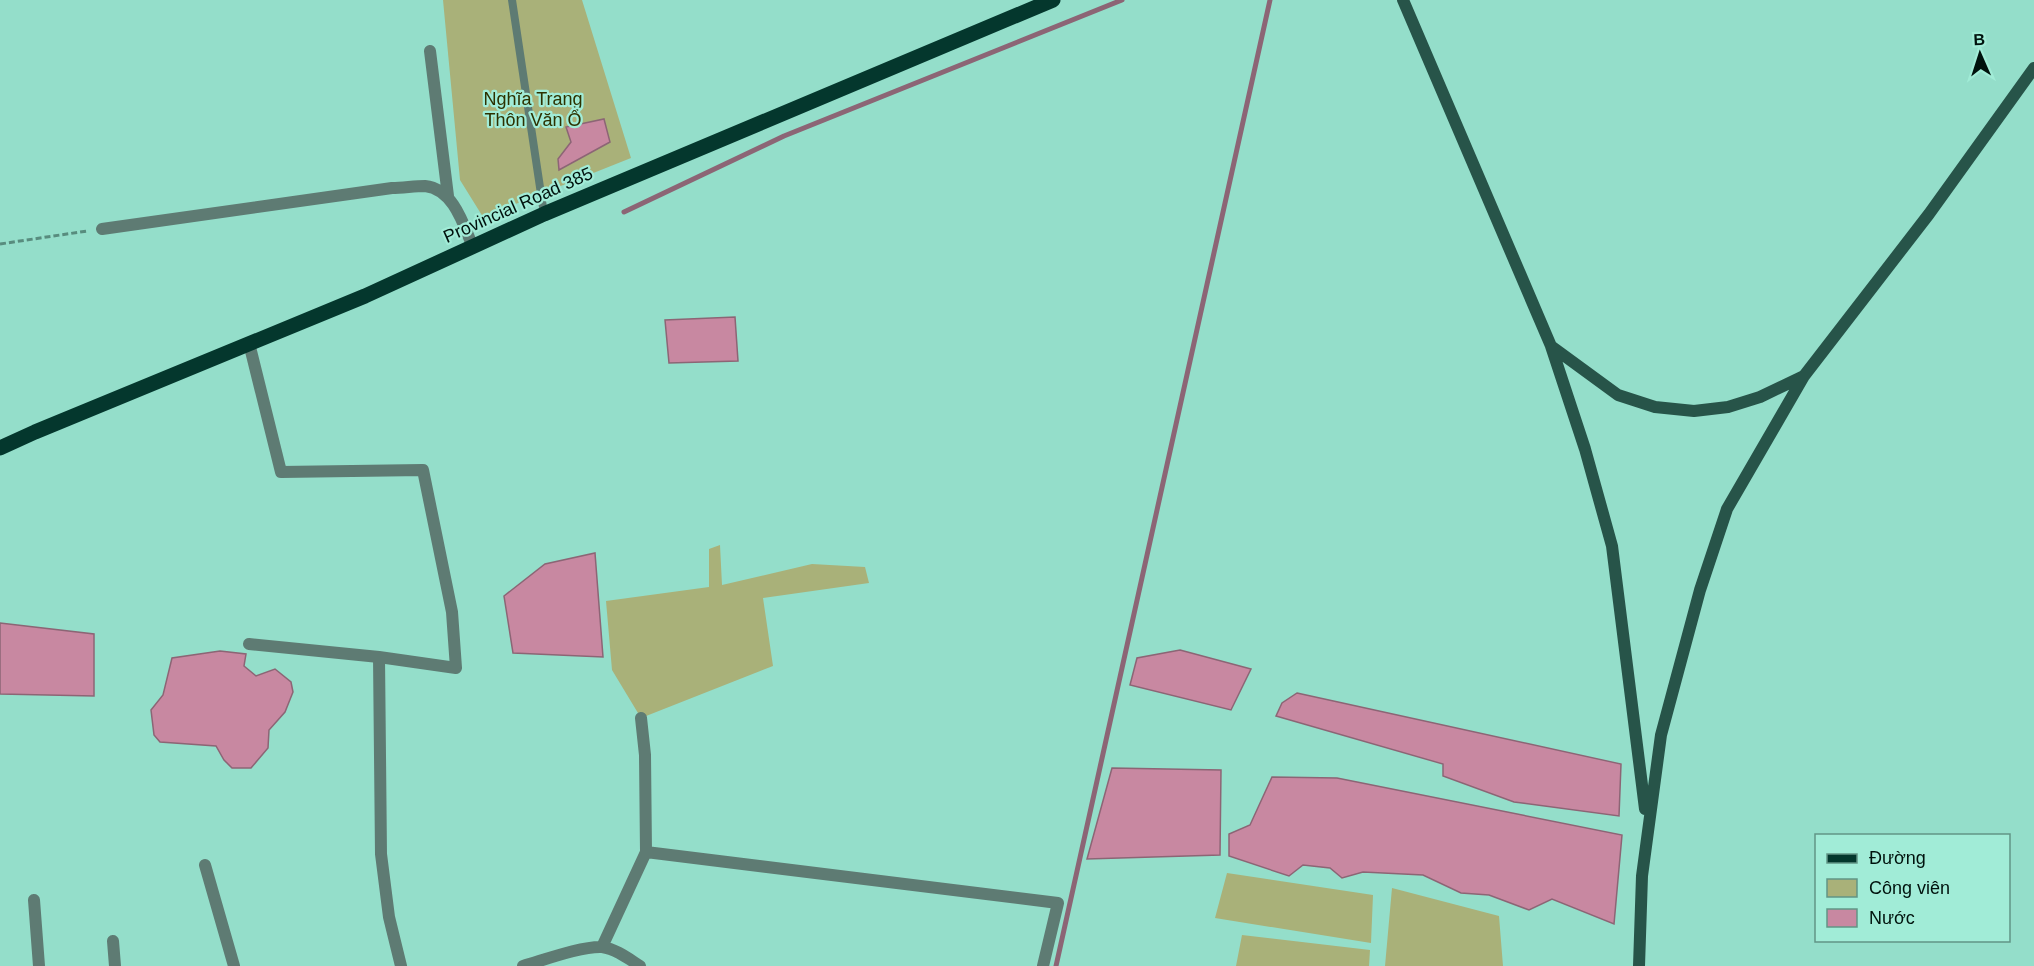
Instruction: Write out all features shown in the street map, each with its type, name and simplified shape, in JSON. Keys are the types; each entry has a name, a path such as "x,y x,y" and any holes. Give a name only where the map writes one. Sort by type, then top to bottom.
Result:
{"main road":[{"name":"Provincial Road 385","path":"0,448 365,296 472,245 544,214 1053,0"},
{"path":"1403,0 1551,346 1586,449 1612,546 1647,827"},
{"path":"1639,966 1642,876 1661,735 1700,590 1727,508 1804,376 1929,214 2034,68"},
{"path":"1551,346 1618,395 1655,407 1694,411 1728,407 1760,398 1804,376"}],"street":[{"path":"430,51 448,196 461,217 472,245"},
{"path":"102,229 392,188 427,186 448,196"},
{"path":"249,343 281,472 423,470 452,612 456,668 379,657 249,644"},
{"path":"379,657 382,865 389,917 401,966"},
{"path":"602,947 646,852 645,755 640,718"},
{"path":"646,852 1058,903 1043,966"},
{"path":"205,865 234,966"},
{"path":"34,900 39,966"},
{"path":"113,941 115,966"},
{"path":"523,966 587,948 602,947 615,951 640,966"}],"lane":[{"path":"512,0 544,214"}],"path":[{"path":"0,244 102,229"}],"green space":[{"name":"Nghĩa Trang Thôn Văn Ổ","path":"443,0 582,0 631,158 483,217 460,180"},
{"path":"720,545 722,585 812,564 865,567 869,583 763,598 773,666 641,718 612,670 606,601 709,587 709,549"},
{"path":"1227,873 1373,895 1371,943 1215,918"},
{"path":"1392,888 1499,916 1503,966 1385,966"},
{"path":"1242,935 1370,950 1369,966 1236,966"}],"water":[{"path":"604,119 610,142 559,170 558,159 571,142 566,127"},
{"path":"735,317 738,361 669,363 665,320"},
{"path":"595,553 603,657 513,653 504,596 545,564"},
{"path":"0,623 94,634 94,696 0,694"},
{"path":"1180,650 1251,669 1231,710 1130,685 1137,658"},
{"path":"220,651 246,654 244,666 256,676 275,669 291,682 293,692 285,712 269,730 268,748 251,768 232,768 216,746 160,742 154,735 151,710 163,695 172,658"},
{"path":"1297,693 1621,764 1619,816 1514,802 1443,776 1443,764 1276,716 1282,703"},
{"path":"1112,768 1221,770 1220,855 1087,859"},
{"path":"1272,777 1337,778 1622,835 1614,924 1552,899 1529,910 1489,895 1461,893 1423,875 1363,872 1342,878 1330,868 1303,865 1289,876 1229,856 1229,834 1250,825"}],"waterway":[{"path":"624,212 784,136 1122,0"},
{"path":"1056,966 1270,0"}]}
